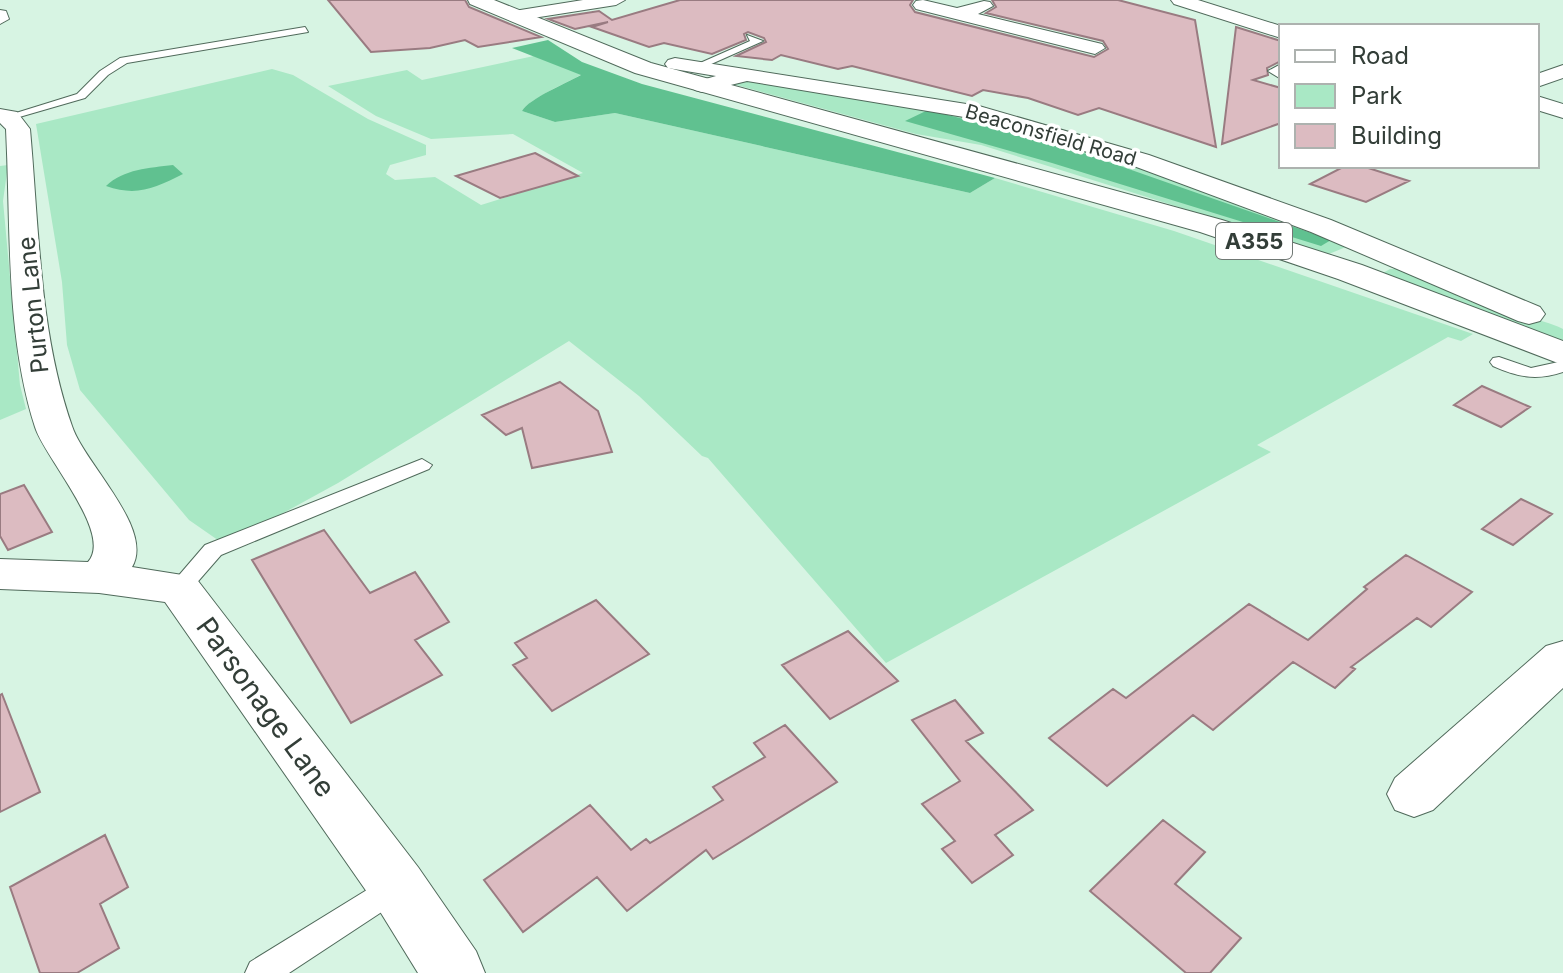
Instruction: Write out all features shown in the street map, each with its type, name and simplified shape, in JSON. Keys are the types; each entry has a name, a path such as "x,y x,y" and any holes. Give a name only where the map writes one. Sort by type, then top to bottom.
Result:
{"main road":[{"name":"Beaconsfield Road","path":"477,0 615,58 699,77 1093,191 1350,272 1563,354"}],"street":[{"path":"514,16 616,0"},
{"path":"958,14 1007,0"},
{"path":"1180,0 1279,31"},
{"path":"1208,9 1253,2"},
{"path":"922,5 1095,48"},
{"path":"675,64 699,77"},
{"path":"1539,80 1563,71"},
{"name":"Beaconsfield Road","path":"699,77 740,75 979,113 1140,160 1321,226 1529,314"},
{"path":"1539,104 1563,111"},
{"name":"Purton Lane","path":"5,116 18,129 34,356 54,430 115,532 114,561 99,578"},
{"path":"1350,272 1387,254"},
{"path":"0,574 99,578 179,588"},
{"name":"Parsonage Lane","path":"179,588 397,886 454,973"},
{"path":"1414,794 1563,659"}],"lane":[{"path":"5,116 81,96 104,73 124,60 305,30"},
{"path":"699,77 758,41 750,37"},
{"path":"1499,362 1527,375 1539,375 1563,366"},
{"path":"179,588 213,550 422,465"},
{"path":"261,973 397,886"}],"green space":[{"path":"548,40 582,62 642,84 995,178 970,193 615,113 555,122 522,111 540,96 581,75 512,48"},
{"path":"534,56 582,74 541,96 522,111 555,122 615,113 970,193 995,178 1174,231 1473,334 1461,341 1448,337 1257,445 1271,452 886,663 708,458 702,456 639,396 569,341 338,483 225,545 189,520 80,390 67,345 62,282 36,124 272,69 293,75 368,119 426,145 426,155 390,165 386,174 395,180 435,177 481,205 583,173 513,134 431,139 376,116 328,86 407,70 422,80"},
{"path":"749,78 900,102 1049,136 1240,201 1353,244 1329,254 981,145 916,134 733,84"},
{"path":"928,110 1043,139 1331,240 1321,246 905,121"},
{"path":"8,165 3,201 20,385 26,409 0,420 0,166"},
{"path":"173,165 183,174 155,187 127,191 106,186 129,173"},
{"path":"1390,269 1403,269 1490,309 1555,325 1563,329 1563,346 1383,273"}],"building":[{"path":"328,0 465,0 469,7 541,37 478,47 465,40 430,48 371,52"},
{"path":"680,0 913,0 910,5 915,12 1094,57 1108,49 1103,41 986,13 996,7 992,0 1118,0 1195,20 1216,147 1099,108 1078,115 1028,98 983,90 972,96 852,66 838,69 781,55 772,60 736,56 766,42 764,38 748,32 744,34 746,40 712,54 664,43 649,47 592,27 608,22 575,29 548,19 599,11 612,20"},
{"path":"1236,27 1279,40 1279,62 1267,68 1268,75 1253,80 1279,87 1279,124 1222,144"},
{"path":"535,153 578,176 500,198 456,176"},
{"path":"1341,168 1368,168 1409,181 1366,202 1310,184"},
{"path":"560,382 598,411 612,452 532,468 522,428 506,435 482,415"},
{"path":"1482,386 1530,407 1501,427 1454,405"},
{"path":"24,485 52,532 8,550 0,536 0,494"},
{"path":"1521,499 1552,514 1513,545 1482,529"},
{"path":"324,530 370,593 415,572 449,622 415,640 442,675 351,723 252,560"},
{"path":"1406,555 1472,592 1431,627 1417,618 1351,667 1355,669 1335,688 1293,662 1213,730 1193,715 1107,786 1049,738 1113,689 1126,698 1249,604 1308,640 1367,589 1364,587"},
{"path":"596,600 649,654 552,711 513,665 527,658 515,643"},
{"path":"848,631 898,681 830,719 782,665"},
{"path":"0,695 40,792 0,812"},
{"path":"955,700 983,733 966,741 1033,810 995,835 1013,855 972,883 942,849 955,841 922,804 960,781 912,720"},
{"path":"785,725 837,782 713,859 706,850 627,911 597,877 523,932 484,880 590,805 631,850 646,839 650,843 723,800 713,787 765,757 754,743"},
{"path":"1163,820 1205,852 1175,884 1241,938 1210,973 1186,973 1090,891"},
{"path":"105,835 128,887 100,904 119,948 77,973 40,973 10,887"}]}
